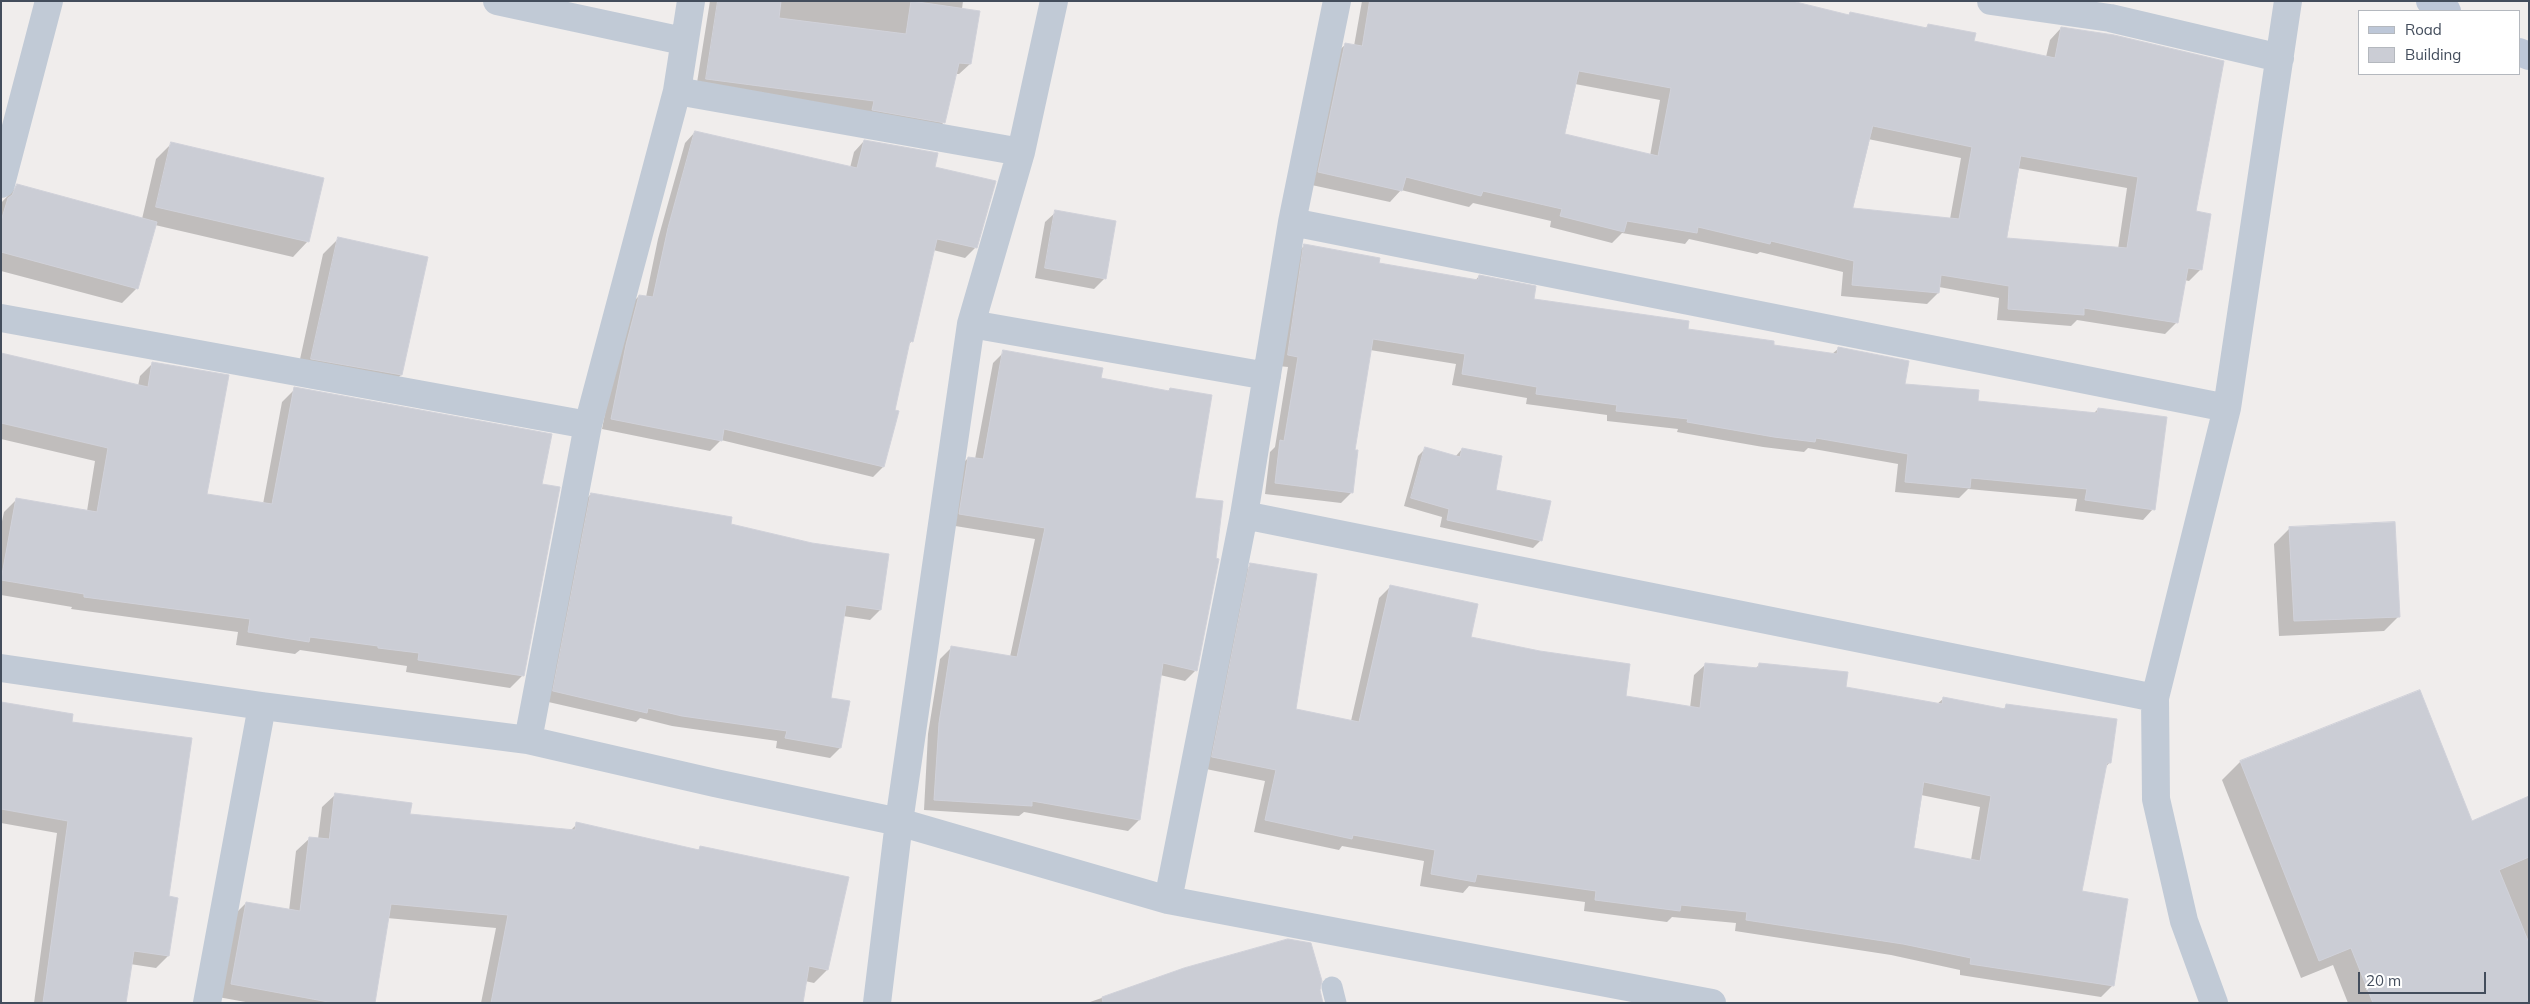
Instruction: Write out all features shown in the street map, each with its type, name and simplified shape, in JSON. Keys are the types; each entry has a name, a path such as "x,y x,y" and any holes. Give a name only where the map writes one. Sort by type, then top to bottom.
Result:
{"main road":[{"path":"2430,1 2445,10"}],"street":[{"path":"1,184 49,1"},
{"path":"497,1 684,41"},
{"path":"528,740 588,425 677,91 691,1"},
{"path":"877,1003 899,822 971,324 1021,152 1054,1"},
{"path":"1168,900 1244,515 1292,222 1337,1"},
{"path":"1991,1 2111,10 2280,58"},
{"path":"2214,1003 2184,921 2156,799 2155,698 2228,408 2288,1"},
{"path":"677,91 1021,152"},
{"path":"1292,222 2228,408"},
{"path":"1,318 588,425"},
{"path":"971,324 1267,376"},
{"path":"1244,515 2155,698"},
{"path":"1,668 262,706 528,740 715,783 899,822 1168,900 1712,1003"},
{"path":"207,1003 262,706"}],"building":[{"path":"718,1 781,1 779,18 906,34 911,1 980,11 971,64 959,63 945,123 872,110 874,101 706,79"},
{"path":"1370,1 1792,1 1849,15 1850,12 1927,28 1928,24 1976,33 1974,41 2055,58 2061,27 2114,35 2224,61 2196,211 2211,214 2202,270 2188,268 2178,323 2084,308 2084,315 2008,309 2009,286 1941,275 1939,293 1852,285 1854,261 1771,241 1770,244 1698,227 1697,233 1627,221 1624,232 1560,216 1562,209 1483,191 1481,196 1406,177 1402,191 1318,172 1345,43 1362,46","holes":["1579,71 1671,88 1658,156 1565,134","1873,126 1972,147 1959,219 1853,208","2021,156 2138,177 2127,248 2007,238"]},
{"path":"695,131 857,168 864,140 938,153 935,167 996,181 977,248 937,239 913,342 910,341 895,410 899,411 884,467 724,429 722,441 611,419 626,345 639,295 653,297 668,228"},
{"path":"171,142 324,178 309,242 156,207"},
{"path":"17,184 157,222 138,289 1,252 1,221 8,198 12,195"},
{"path":"1055,210 1116,221 1106,279 1045,268"},
{"path":"338,237 428,257 402,375 311,359"},
{"path":"1304,244 1380,258 1379,263 1478,280 1479,275 1536,286 1534,299 1689,321 1688,329 1774,341 1774,345 1837,354 1838,347 1909,361 1905,384 1979,390 1978,401 2097,413 2098,408 2167,417 2155,510 2085,500 2087,489 1971,478 1970,488 1905,482 1908,454 1816,438 1815,442 1774,437 1687,422 1688,419 1616,411 1617,405 1536,394 1537,387 1462,374 1465,354 1373,339 1355,450 1358,450 1353,493 1275,483 1280,440 1284,441 1298,357 1288,355"},
{"path":"1003,350 1103,368 1101,378 1169,391 1170,388 1212,395 1195,498 1223,501 1216,558 1219,559 1197,671 1163,663 1140,820 1032,801 1032,806 934,800 939,723 951,646 1017,657 1045,528 959,514 968,457 983,459"},
{"path":"1,353 148,387 152,362 229,375 207,494 272,504 294,387 552,434 542,484 560,487 524,676 418,660 419,653 378,648 378,646 310,637 309,642 248,632 250,619 84,597 84,594 1,580 16,498 97,512 108,448 1,423"},
{"path":"1425,447 1460,457 1462,448 1502,456 1496,490 1551,501 1542,541 1447,520 1449,509 1411,498"},
{"path":"591,493 732,517 731,524 812,543 889,554 881,610 846,605 831,698 850,701 841,748 785,738 787,731 682,716 648,708 647,713 553,691"},
{"path":"2395,522 2400,617 2294,621 2289,527"},
{"path":"1250,563 1317,574 1296,709 1359,722 1390,585 1478,604 1471,637 1540,651 1630,664 1626,696 1700,708 1705,663 1758,668 1759,663 1848,672 1846,687 1942,704 1943,697 2005,709 2006,704 2117,719 2111,763 2107,763 2082,891 2128,899 2114,986 1970,964 1971,958 1903,944 1746,920 1747,912 1681,905 1680,911 1595,900 1596,891 1477,874 1475,882 1431,874 1435,850 1353,835 1352,839 1265,820 1276,770 1212,757","holes":["1924,782 1991,796 1980,861 1914,848"]},
{"path":"2420,690 2472,821 2529,796 2529,857 2499,870 2529,943 2529,1003 2373,1003 2351,948 2319,961 2240,761"},
{"path":"1,702 73,714 72,722 192,738 169,896 178,898 169,956 134,951 126,1003 43,1003 68,821 1,809"},
{"path":"335,793 412,803 410,814 575,830 576,822 699,850 700,846 849,877 828,970 809,966 803,1003 491,1003 508,915 391,904 375,1003 334,1003 231,984 246,902 300,911 309,837 329,839"},
{"path":"1288,939 1311,943 1322,981 1320,990 1323,1003 1103,1003 1102,997 1184,968"}]}
